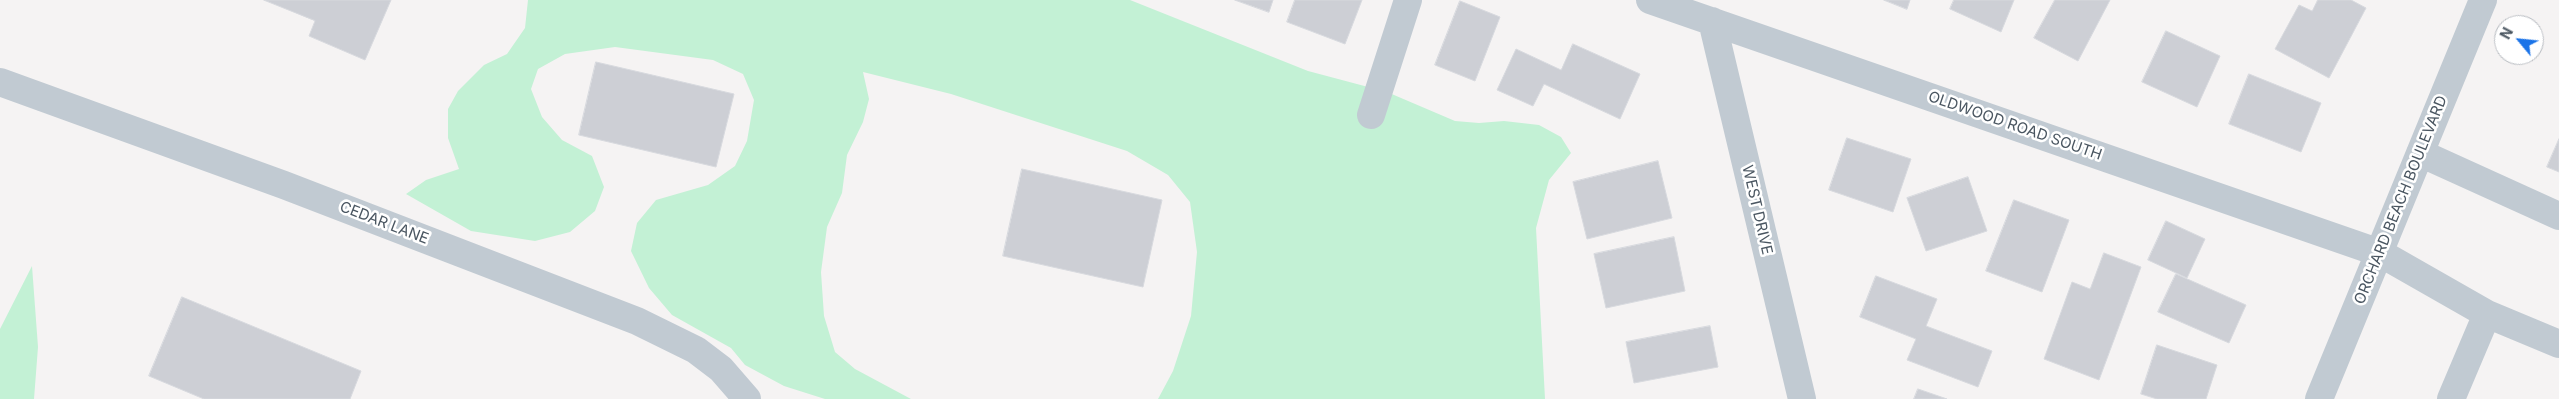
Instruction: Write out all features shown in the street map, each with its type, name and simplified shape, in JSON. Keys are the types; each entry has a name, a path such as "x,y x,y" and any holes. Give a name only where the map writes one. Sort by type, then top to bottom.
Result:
{"street":[{"path":"1371,115 1408,0"},
{"name":"OLDWOOD ROAD SOUTH","path":"1650,0 2380,253 2487,314 2559,344"},
{"name":"ORCHARD BEACH BOULEVARD","path":"2319,399 2483,0"},
{"name":"WEST DRIVE","path":"1712,21 1802,399"},
{"name":"CEDAR LANE","path":"0,82 284,185 637,320 721,369 747,399"},
{"path":"2420,153 2559,216"},
{"path":"2451,399 2487,314"}],"green space":[{"path":"528,0 1130,0 1308,71 1387,92 1455,121 1479,123 1504,121 1539,125 1561,137 1571,153 1549,180 1536,228 1545,399 1158,399 1173,371 1191,316 1197,252 1190,202 1168,175 1127,151 951,94 863,72 869,99 863,122 847,155 842,193 827,227 821,272 824,316 835,352 855,369 911,399 825,399 784,386 745,365 731,348 672,315 649,288 631,251 637,223 656,200 708,185 735,166 747,141 754,100 743,74 713,60 615,47 565,54 538,69 531,89 542,117 562,140 592,156 604,187 595,211 570,232 535,241 471,231 406,194 426,180 459,169 448,138 448,109 458,91 484,65 507,54 525,28"},
{"path":"32,266 38,347 34,399 0,399 0,329"}],"building":[{"path":"264,0 391,0 365,60 309,36 315,21"},
{"path":"1235,0 1273,0 1269,12"},
{"path":"1295,0 1362,0 1345,44 1287,22"},
{"path":"1884,0 1910,0 1907,9"},
{"path":"1954,0 2014,0 2001,32 1950,9"},
{"path":"2055,0 2110,0 2078,61 2034,38"},
{"path":"2318,0 2351,0 2366,8 2329,78 2275,49 2299,5 2312,11"},
{"path":"1460,1 1500,17 1475,81 1435,65"},
{"path":"2166,31 2220,56 2197,107 2142,82"},
{"path":"1573,44 1640,74 1620,119 1544,84 1533,106 1497,90 1516,49 1561,70"},
{"path":"596,62 734,94 716,167 579,135"},
{"path":"2249,74 2321,103 2301,152 2229,124"},
{"path":"1847,138 1911,159 1893,212 1829,190"},
{"path":"2559,139 2559,172 2547,167"},
{"path":"1658,161 1672,218 1587,239 1573,182"},
{"path":"1022,169 1162,200 1143,287 1003,256"},
{"path":"1968,177 1987,231 1926,251 1907,198"},
{"path":"2014,200 2069,220 2042,292 1986,271"},
{"path":"2166,221 2205,239 2187,278 2148,260"},
{"path":"1674,237 1685,291 1606,308 1594,254"},
{"path":"2104,253 2141,267 2099,380 2044,359 2072,282 2090,289"},
{"path":"2176,274 2246,305 2229,343 2158,312"},
{"path":"1876,276 1937,299 1926,326 1992,351 1978,387 1907,360 1916,339 1860,317"},
{"path":"182,297 361,371 350,399 204,399 149,376"},
{"path":"1710,326 1718,367 1634,383 1626,342"},
{"path":"2157,345 2217,365 2206,399 2157,399 2141,394"},
{"path":"1918,389 1947,399 1914,399"}]}
